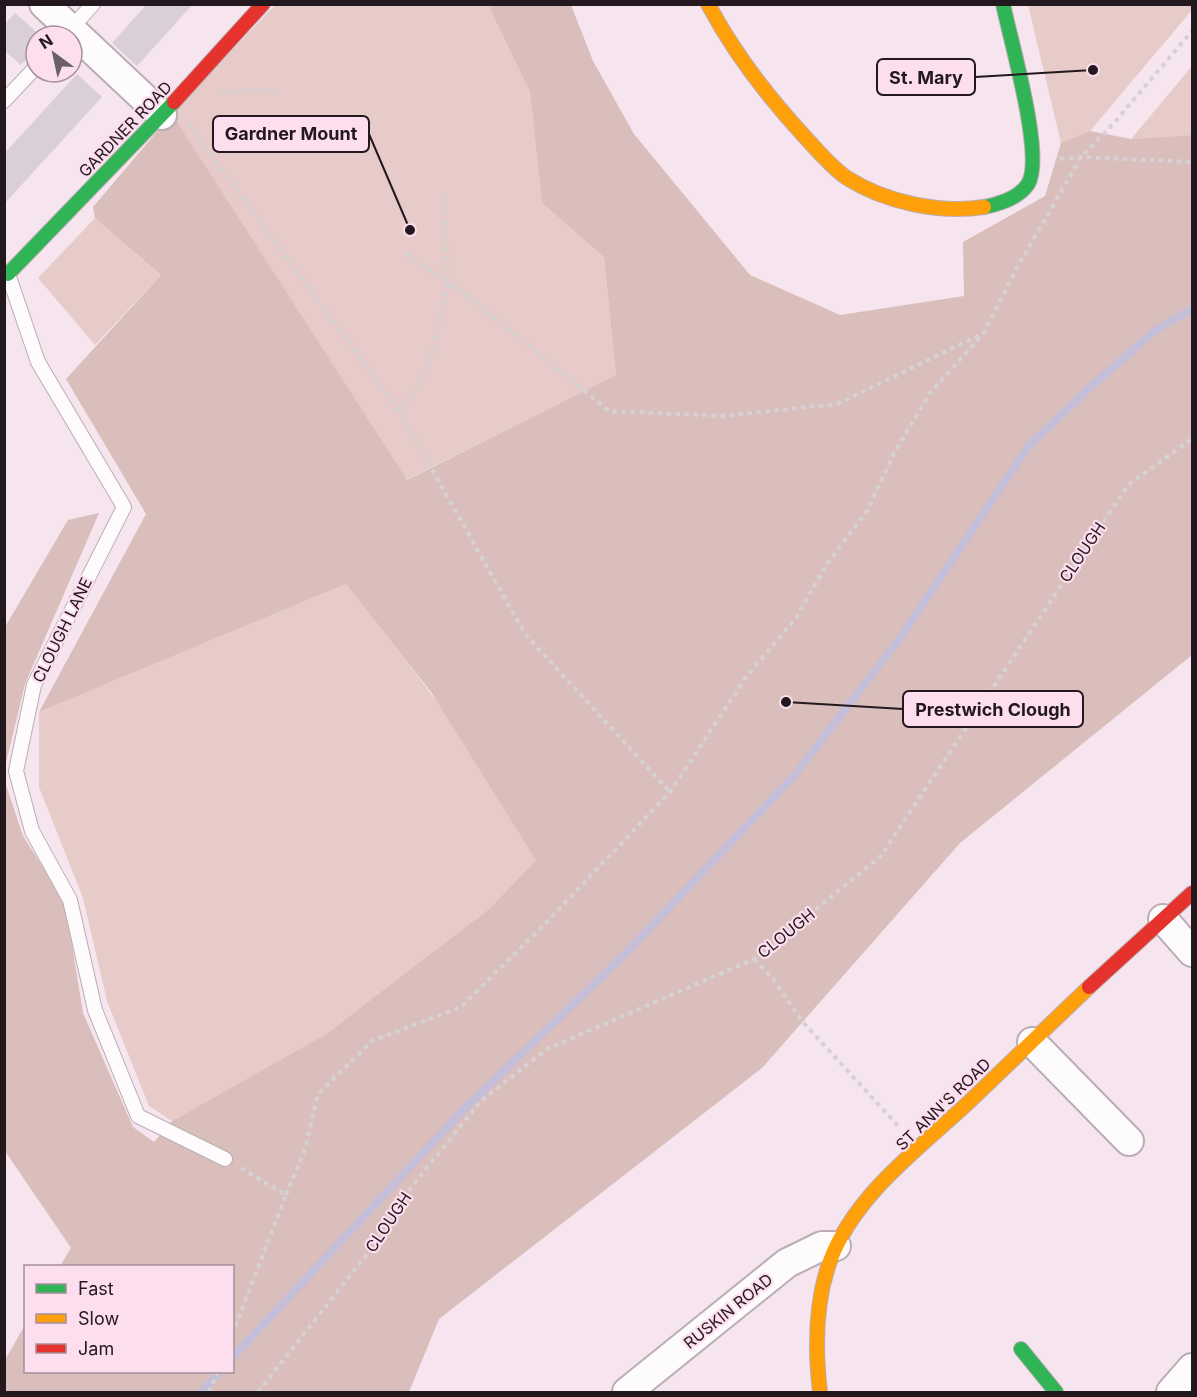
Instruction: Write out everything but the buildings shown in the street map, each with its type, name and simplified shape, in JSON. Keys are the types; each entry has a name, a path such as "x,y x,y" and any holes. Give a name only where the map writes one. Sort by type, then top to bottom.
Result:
{"street":[{"path":"44,4 60,24"},
{"name":"GARDNER ROAD","path":"8,274 166,110 263,4"},
{"path":"708,4 720,27 771,98 825,159 853,182 894,199 955,208 978,208 1002,202 1016,194 1029,182 1033,162 1031,139 1003,4"},
{"path":"84,45 166,110"},
{"name":"ST ANN'S ROAD","path":"820,1392 817,1339 826,1276 836,1246 869,1199 919,1149 1192,893"},
{"path":"1163,919 1192,952"},
{"path":"1032,1042 1129,1141"},
{"name":"RUSKIN ROAD","path":"627,1392 787,1263 822,1245 836,1246"},
{"path":"1021,1349 1056,1392"},
{"path":"1171,1392 1192,1368"}],"lane":[{"path":"74,24 93,4"},
{"path":"4,101 24,80"},
{"name":"CLOUGH LANE","path":"8,274 38,362 124,507 34,684 16,771 32,831 70,900 94,1010 138,1116 225,1159"}],"path":[{"path":"234,1330 305,1149 318,1094 372,1041 461,1007 545,924 670,792 747,677 796,618 828,562 867,511 894,453 930,393 984,333 1018,266 1082,157 1192,31"},
{"path":"215,95 243,90 278,91"},
{"path":"166,110 174,105 399,411 525,634 670,792"},
{"path":"1033,162 1082,157 1192,162"},
{"path":"399,411 427,372 448,283 444,194"},
{"path":"406,253 448,283 609,411 723,416 837,404 984,333"},
{"name":"CLOUGH","path":"258,1392 371,1249 391,1212 481,1101 547,1048 754,959 880,857 1128,484 1192,439"},
{"path":"754,959 774,980 801,1020 919,1149"},
{"path":"225,1159 286,1196"},
{"path":"209,1392 217,1373"}],"shaded area":[{"path":"1192,4 1192,10 1090,131 1061,143 1028,5"},
{"path":"275,5 488,5 530,92 542,203 604,257 616,375 406,480 172,114"},
{"path":"488,5 571,5 593,61 634,134 750,275 840,315 964,296 963,242 1045,196 1061,143 1090,131 1131,139 1192,135 1192,655 960,843 762,1068 439,1319 409,1392 5,1392 5,1360 24,1327 24,1373 234,1373 234,1265 61,1265 71,1248 5,1151 4,779 23,836 65,902 83,1013 133,1127 154,1142 172,1121 326,1034 489,909 536,860 431,692 346,584 39,712 146,514 66,379 161,275 95,218 93,207 172,114 407,480 616,375 604,257 542,203 530,92"},
{"path":"1192,66 1192,135 1131,139"},
{"path":"95,218 161,275 95,345 38,278"},
{"path":"99,513 25,684 5,767 5,627 68,520"},
{"path":"346,584 424,684 473,752 517,823 536,860 489,909 326,1034 172,1121 149,1106 107,1001 83,898 39,787 39,712"}],"waterway":[{"path":"234,1356 464,1109 621,958 794,776 900,638 1028,447 1087,390 1156,330 1192,309"},
{"path":"201,1392 219,1373"}],"traffic: fast":[{"path":"984,207 1014,197 1028,184 1032,170 1032,149 1025,97 1003,4"},
{"path":"8,274 174,102"},
{"path":"1021,1349 1056,1392"}],"traffic: slow":[{"path":"708,4 740,57 764,90 820,153 847,178 878,194 913,204 949,209 984,207"},
{"path":"820,1392 817,1342 821,1293 830,1261 855,1214 872,1193 910,1155 1089,987"}],"traffic: jam":[{"path":"174,102 263,4"},
{"path":"1089,987 1192,893"}],"place":[{"name":"St. Mary","path":"1093,70"},
{"name":"Gardner Mount","path":"410,230"},
{"name":"Prestwich Clough","path":"786,702"}]}
